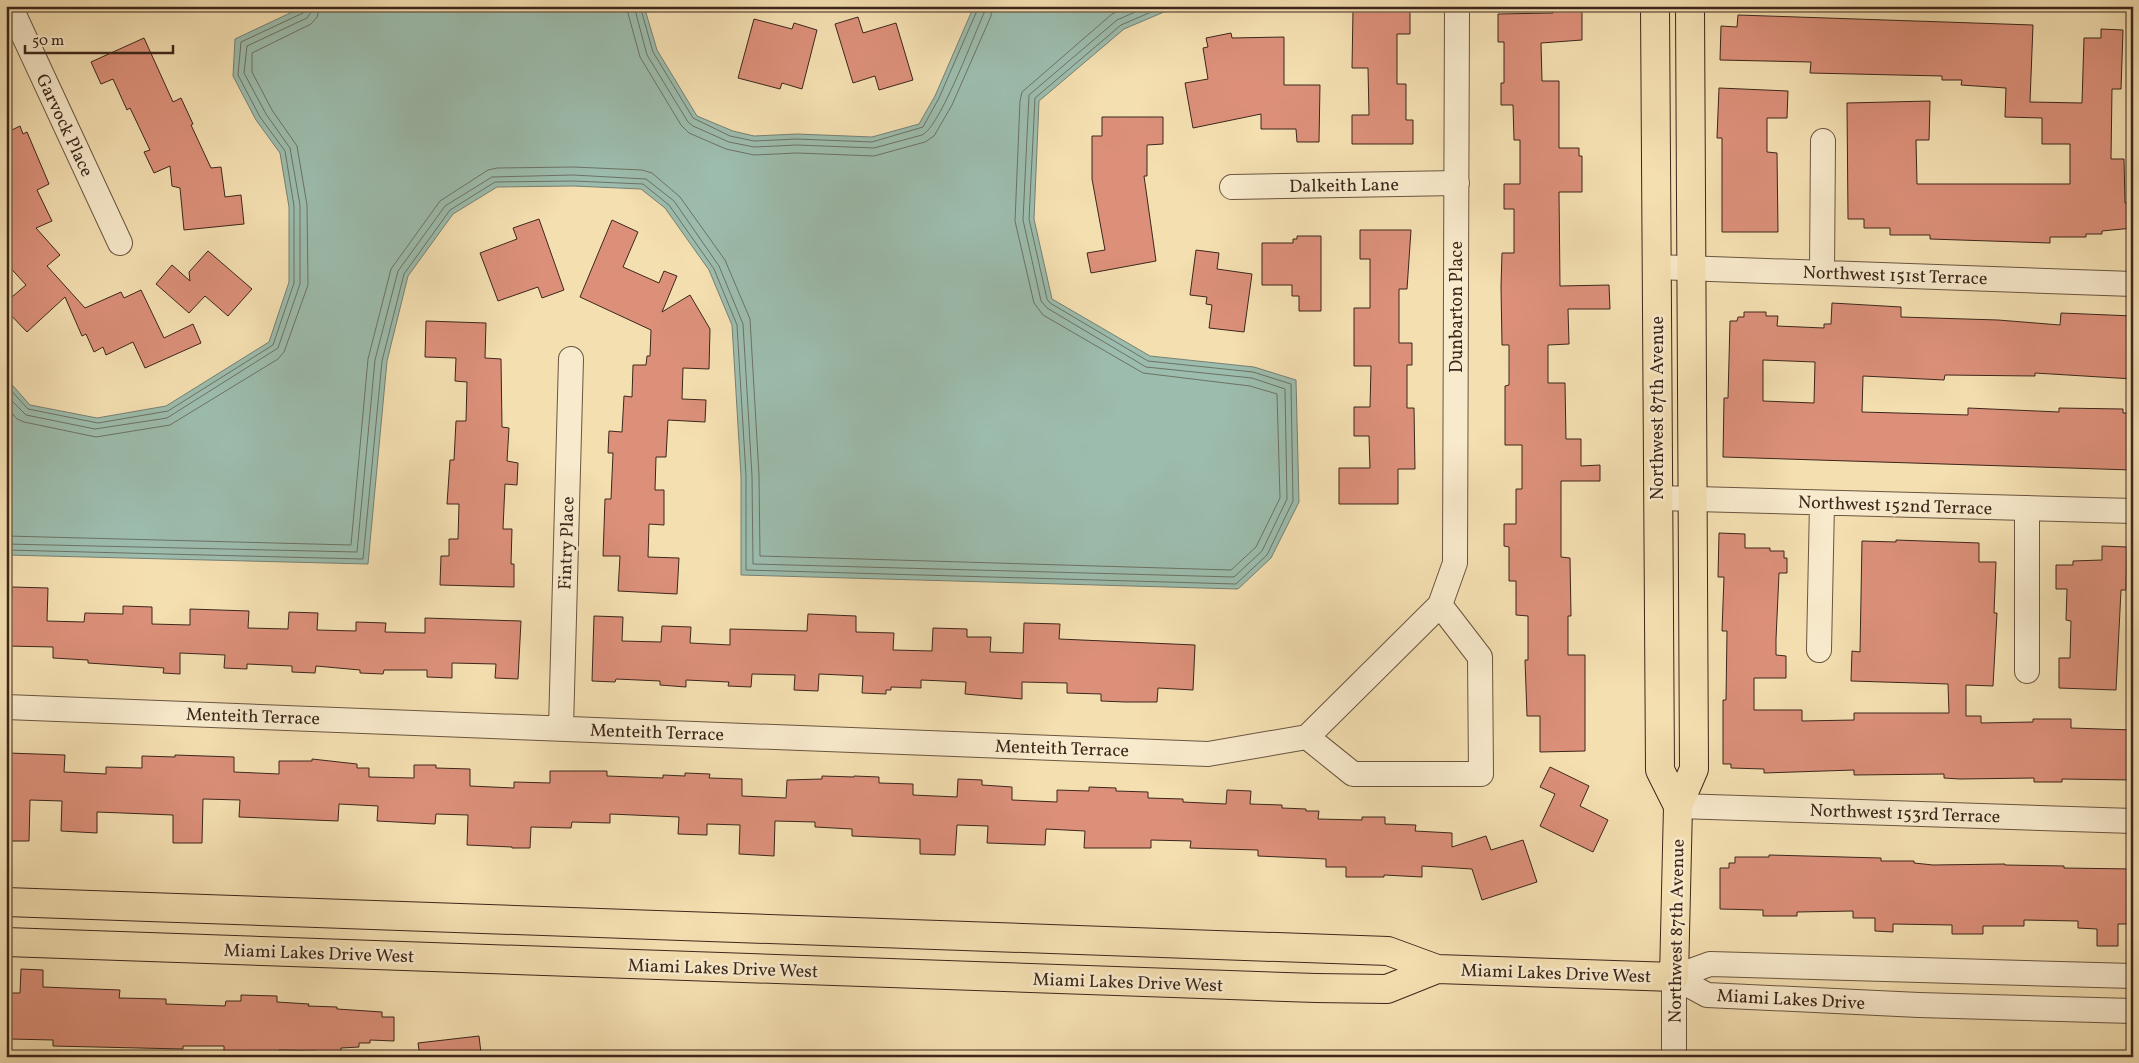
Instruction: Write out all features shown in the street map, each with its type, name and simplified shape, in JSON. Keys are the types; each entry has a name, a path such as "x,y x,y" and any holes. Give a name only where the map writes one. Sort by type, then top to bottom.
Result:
{"main road":[{"name":"Northwest 87th Avenue","path":"1655,6 1660,770 1678,806"},
{"name":"Northwest 87th Avenue","path":"1674,977 1678,806 1694,769 1690,6"},
{"name":"Miami Lakes Drive West","path":"6,902 1388,951 1437,970 1674,977"},
{"name":"Miami Lakes Drive West","path":"6,942 1325,988 1387,989 1437,970"}],"street":[{"name":"Garvock Place","path":"10,6 120,243"},
{"name":"Dunbarton Place","path":"1307,737 1440,605 1455,563 1458,6"},
{"path":"1822,272 1823,141"},
{"name":"Dalkeith Lane","path":"1232,187 1457,183"},
{"name":"Northwest 151st Terrace","path":"1656,268 1822,272 2133,284"},
{"name":"Fintry Place","path":"561,728 571,359"},
{"name":"Northwest 152nd Terrace","path":"1658,498 2133,511"},
{"path":"1820,650 1822,503"},
{"path":"2026,671 2027,508"},
{"path":"1307,737 1353,774 1481,774 1480,657 1440,605"},
{"name":"Menteith Terrace","path":"6,707 1208,754 1307,737"},
{"name":"Northwest 153rd Terrace","path":"1678,806 2133,821"},
{"name":"Miami Lakes Drive","path":"1674,977 1710,964 2133,976"},
{"name":"Miami Lakes Drive","path":"1674,977 1707,995 1919,1005 2133,1011"},
{"name":"Northwest 87th Avenue","path":"1674,977 1674,1057"}],"water":[{"path":"305,6 644,6 657,50 697,116 733,131 754,136 797,134 872,137 919,124 935,96 974,6 1232,6 1171,9 1124,29 1039,101 1034,219 1052,299 1150,356 1254,367 1296,380 1299,502 1271,558 1238,589 741,575 741,476 732,325 709,270 665,208 641,189 573,186 497,187 453,214 408,276 387,361 368,564 6,555 6,378 30,405 97,418 166,406 269,342 289,282 289,207 280,153 256,120 233,76 235,39"}],"building":[{"path":"1353,10 1410,10 1410,34 1397,34 1397,84 1406,84 1406,120 1413,120 1413,144 1352,144 1352,115 1369,115 1368,68 1352,68"},
{"path":"1552,11 1582,11 1582,40 1541,43 1542,81 1559,81 1559,148 1579,148 1579,156 1582,156 1582,192 1559,192 1560,286 1609,285 1610,309 1568,309 1569,344 1548,345 1548,383 1565,383 1566,439 1581,439 1581,466 1600,465 1600,481 1561,481 1561,557 1570,558 1571,616 1568,616 1568,655 1585,655 1585,751 1540,752 1540,716 1527,716 1525,660 1528,660 1528,616 1516,615 1516,581 1509,581 1509,547 1504,546 1504,524 1516,524 1516,489 1522,489 1522,445 1505,445 1505,386 1509,385 1509,345 1502,345 1501,287 1502,253 1514,253 1514,209 1504,209 1504,184 1520,184 1520,140 1514,140 1513,105 1501,105 1501,83 1504,83 1504,42 1498,42 1498,14 1553,13"},
{"path":"1738,15 2033,25 2030,102 2082,103 2084,38 2101,38 2101,29 2123,30 2121,89 2112,89 2111,159 2124,159 2125,203 2133,203 2133,228 2102,231 2102,234 2086,234 2086,237 2050,237 2050,243 1930,239 1930,235 1890,235 1890,228 1864,228 1864,219 1848,219 1847,103 1930,101 1929,140 1916,140 1917,184 2070,184 2070,144 2042,144 2042,118 2005,117 2006,88 1961,85 1962,80 1942,80 1942,76 1810,73 1811,62 1720,60 1721,26 1737,27"},
{"path":"858,17 863,33 896,23 913,80 879,90 875,76 853,83 835,24"},
{"path":"754,19 792,29 794,23 817,30 802,89 782,83 780,89 738,78"},
{"path":"1231,33 1232,38 1284,37 1284,85 1320,85 1319,142 1297,142 1296,129 1261,129 1261,114 1193,128 1185,83 1208,79 1203,48 1208,47 1206,38"},
{"path":"144,38 173,102 181,98 211,168 221,167 225,197 241,195 244,224 184,230 180,188 172,186 170,166 154,173 144,152 150,150 130,108 127,110 113,79 101,84 91,62"},
{"path":"1719,88 1788,91 1787,118 1767,118 1767,152 1777,153 1778,232 1722,232 1722,138 1717,138"},
{"path":"1102,117 1163,117 1163,144 1147,145 1147,176 1144,176 1156,261 1091,273 1087,253 1105,250 1092,179 1092,136 1102,136"},
{"path":"20,126 23,134 27,132 49,184 37,190 52,221 36,228 60,255 47,266 85,308 121,292 124,298 141,290 164,338 193,324 201,343 145,368 133,342 106,355 103,347 94,352 86,334 82,336 65,297 27,332 6,310 6,302 26,285 6,263 6,133"},
{"path":"539,219 564,290 542,298 538,287 498,301 480,253 517,239 513,228"},
{"path":"612,220 638,232 623,267 659,283 664,271 677,276 662,312 690,295 710,329 709,369 683,368 682,399 706,400 705,422 668,420 666,457 656,457 655,490 664,490 664,525 649,524 648,557 679,558 677,594 618,591 620,556 603,556 605,499 611,499 613,453 608,453 609,431 622,432 624,396 632,397 633,365 646,365 647,356 650,356 651,330 580,297"},
{"path":"1360,230 1411,230 1407,289 1399,289 1399,343 1412,343 1412,365 1407,365 1407,408 1414,408 1415,469 1398,469 1398,504 1339,504 1339,468 1370,468 1369,436 1354,436 1354,407 1370,407 1371,366 1354,366 1354,308 1370,308 1370,259 1360,259"},
{"path":"1297,236 1321,236 1321,311 1299,311 1299,296 1292,296 1292,285 1262,285 1262,243 1293,243 1293,239 1297,239"},
{"path":"1196,250 1219,253 1217,269 1252,274 1244,332 1209,328 1212,305 1206,304 1207,297 1190,295"},
{"path":"208,251 252,289 228,316 205,296 189,313 156,284 172,265 190,281 189,272"},
{"path":"1832,303 1901,307 1901,317 1998,320 2060,325 2061,313 2133,316 2133,379 2035,373 2035,376 1945,375 1944,380 1863,376 1862,412 1968,415 1968,408 2059,412 2059,408 2123,409 2123,413 2133,413 2132,470 1723,457 1724,398 1728,398 1730,321 1737,321 1738,317 1744,317 1744,312 1766,312 1766,316 1778,316 1777,326 1824,328 1824,324 1831,324","holes":["1763,360 1815,362 1814,403 1763,401"]},
{"path":"426,321 486,323 485,358 501,359 502,427 509,428 507,461 518,463 517,485 505,484 503,529 512,529 511,564 514,564 514,587 440,585 441,556 449,556 449,539 458,539 459,504 447,504 450,460 454,460 456,421 466,421 467,382 455,381 456,358 425,357"},
{"path":"1719,533 1745,534 1745,548 1770,548 1770,551 1784,551 1784,558 1787,558 1787,573 1779,573 1776,639 1776,655 1786,656 1786,678 1754,678 1754,710 1802,710 1802,721 1854,720 1854,713 1949,713 1948,684 1851,681 1852,651 1860,652 1862,541 1896,542 1896,540 1979,543 1979,562 1996,562 1994,613 1997,613 1993,686 1966,685 1966,716 1981,716 1981,723 2033,722 2033,719 2071,719 2071,728 2133,730 2133,780 2062,779 2062,782 2034,782 2034,778 1944,778 1944,774 1854,775 1854,770 1764,773 1764,769 1731,768 1731,764 1723,764 1723,700 1726,700 1727,631 1722,631 1724,577 1718,577"},
{"path":"2102,546 2127,547 2126,590 2121,590 2116,690 2059,688 2059,658 2070,658 2071,621 2066,620 2067,589 2056,589 2056,565 2073,565 2073,561 2102,560"},
{"path":"12,587 48,588 47,621 84,622 85,613 123,614 123,606 152,607 152,624 190,625 190,609 249,611 248,628 288,629 289,612 318,613 317,630 356,631 356,622 386,623 385,632 425,633 425,618 521,621 518,679 495,678 496,664 452,663 452,678 427,677 427,670 384,670 383,674 360,673 360,670 316,666 315,673 292,672 292,666 247,664 247,669 224,668 225,655 180,653 180,674 163,673 164,668 88,663 88,660 53,658 53,647 6,646 6,618 11,618"},
{"path":"808,614 856,616 856,632 894,633 893,650 932,651 933,628 967,629 967,637 991,637 990,652 1023,653 1024,623 1060,624 1059,639 1195,645 1193,690 1158,688 1157,702 1125,702 1101,701 1101,694 1067,693 1067,683 1022,682 1022,699 965,694 966,682 921,680 921,688 891,687 891,690 886,690 886,694 862,693 863,676 819,674 818,691 794,690 795,675 752,674 751,687 728,686 729,682 686,680 686,687 660,685 660,681 616,679 615,682 592,681 594,616 623,617 622,641 661,642 662,626 691,627 690,643 730,645 730,629 807,631"},
{"path":"8,753 65,755 64,772 106,774 106,767 142,768 142,756 175,757 175,755 234,757 234,772 279,774 279,761 312,761 312,759 357,764 357,768 369,768 369,777 414,778 414,765 436,765 436,768 470,769 470,786 514,788 514,782 550,783 550,771 607,771 607,776 663,778 663,775 685,776 685,773 710,774 709,778 742,779 742,796 786,798 787,780 822,779 822,776 879,777 879,783 913,784 913,795 957,797 958,779 982,780 982,785 1012,787 1012,800 1057,802 1057,790 1089,791 1089,787 1116,788 1116,791 1148,792 1148,798 1183,799 1183,802 1226,804 1227,790 1251,791 1250,804 1282,805 1282,808 1319,811 1318,819 1362,820 1362,817 1385,817 1385,824 1416,825 1415,831 1452,833 1452,847 1486,836 1491,850 1523,840 1537,882 1482,900 1472,869 1422,866 1422,877 1384,875 1384,877 1346,877 1346,867 1326,867 1326,859 1258,856 1258,850 1190,848 1191,841 1151,840 1151,848 1084,848 1085,831 1046,829 1045,845 987,843 988,826 957,825 955,855 920,854 920,839 852,836 852,829 815,827 815,822 775,821 774,856 739,854 740,825 707,824 707,835 678,834 679,817 610,814 610,823 572,822 571,828 531,827 530,848 512,848 467,845 468,815 436,814 435,824 377,821 378,806 339,804 338,821 239,817 240,800 203,799 202,843 173,843 173,815 97,812 97,833 61,831 62,801 30,800 29,841 6,841 6,756"},
{"path":"1550,767 1589,786 1580,806 1608,820 1593,852 1540,826 1555,794 1540,787"},
{"path":"1769,855 1881,858 1881,861 1914,861 1914,863 1933,865 2005,864 2064,866 2064,868 2133,869 2133,924 2118,924 2118,946 2097,946 2097,929 2078,928 2078,921 2024,920 2024,926 1983,926 1983,934 1952,934 1952,925 1893,924 1893,932 1875,931 1875,918 1853,918 1853,911 1797,912 1797,916 1763,916 1763,910 1720,909 1720,868 1729,868 1729,863 1735,863 1735,857 1769,857"},
{"path":"21,969 43,970 43,987 120,990 119,998 166,999 166,1004 225,1006 226,1001 241,1001 241,995 277,996 277,1002 382,1012 382,1017 394,1017 394,1041 370,1040 370,1043 359,1043 359,1047 341,1048 340,1056 317,1055 317,1051 279,1050 279,1056 224,1053 224,1046 183,1046 183,1049 53,1046 53,1040 10,1039 10,1032 6,1031 6,993 20,993"},
{"path":"479,1036 481,1053 458,1057 420,1057 418,1043"}]}
